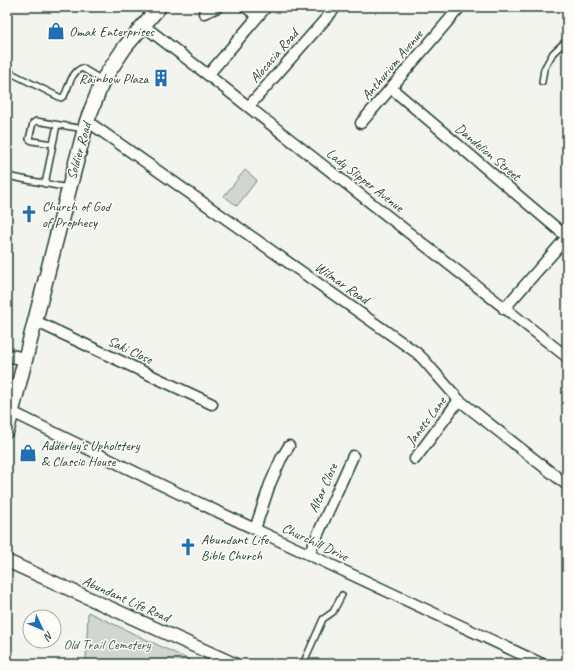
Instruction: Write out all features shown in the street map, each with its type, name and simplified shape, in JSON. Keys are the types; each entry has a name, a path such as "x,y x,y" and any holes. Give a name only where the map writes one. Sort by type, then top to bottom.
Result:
{"main road":[{"name":"Soldier Road","path":"9,421 86,126 103,80 125,47 160,7"}],"street":[{"path":"204,13 218,7"},
{"path":"245,7 258,16"},
{"path":"208,74 266,7"},
{"name":"Alocasia Road","path":"249,106 336,7"},
{"name":"Anthurium Avenue","path":"361,123 460,7"},
{"name":"Lady Slipper Avenue","path":"144,26 249,106 567,357"},
{"name":"Dandelion Street","path":"391,88 567,237"},
{"name":"Wilmar Road","path":"86,126 417,353 459,400 567,485"},
{"path":"504,308 567,237"},
{"name":"Saki Close","path":"35,321 212,404"},
{"path":"7,355 25,359"},
{"name":"Janets Lane","path":"415,459 459,400"},
{"name":"Churchill Drive","path":"9,421 178,493 542,664"},
{"path":"255,529 270,484 281,459 289,446"},
{"name":"Altar Close","path":"309,554 353,456"},
{"name":"Abundant Life Road","path":"7,561 234,664"}],"lane":[{"path":"542,82 544,68 552,53 567,40"},
{"path":"7,71 61,98 67,91 73,75 79,69 82,68 103,80"},
{"path":"53,144 29,139 33,123 36,121 57,125 86,126"},
{"path":"45,184 57,125"},
{"path":"7,176 69,189"},
{"path":"303,664 323,618 333,612 342,595"}],"green space":[{"path":"245,170 257,180 237,206 224,196"},
{"name":"Old Trail Cemetery","path":"88,612 198,664 91,664 86,659"}],"place":[{"name":"Omak Enterprises","path":"56,31"},
{"name":"Rainbow Plaza","path":"161,78"},
{"name":"Church of God of Prophecy","path":"29,214"},
{"name":"Adderley's Upholstery & Classic House","path":"28,453"},
{"name":"Abundant Life Bible Church","path":"188,547"}]}
